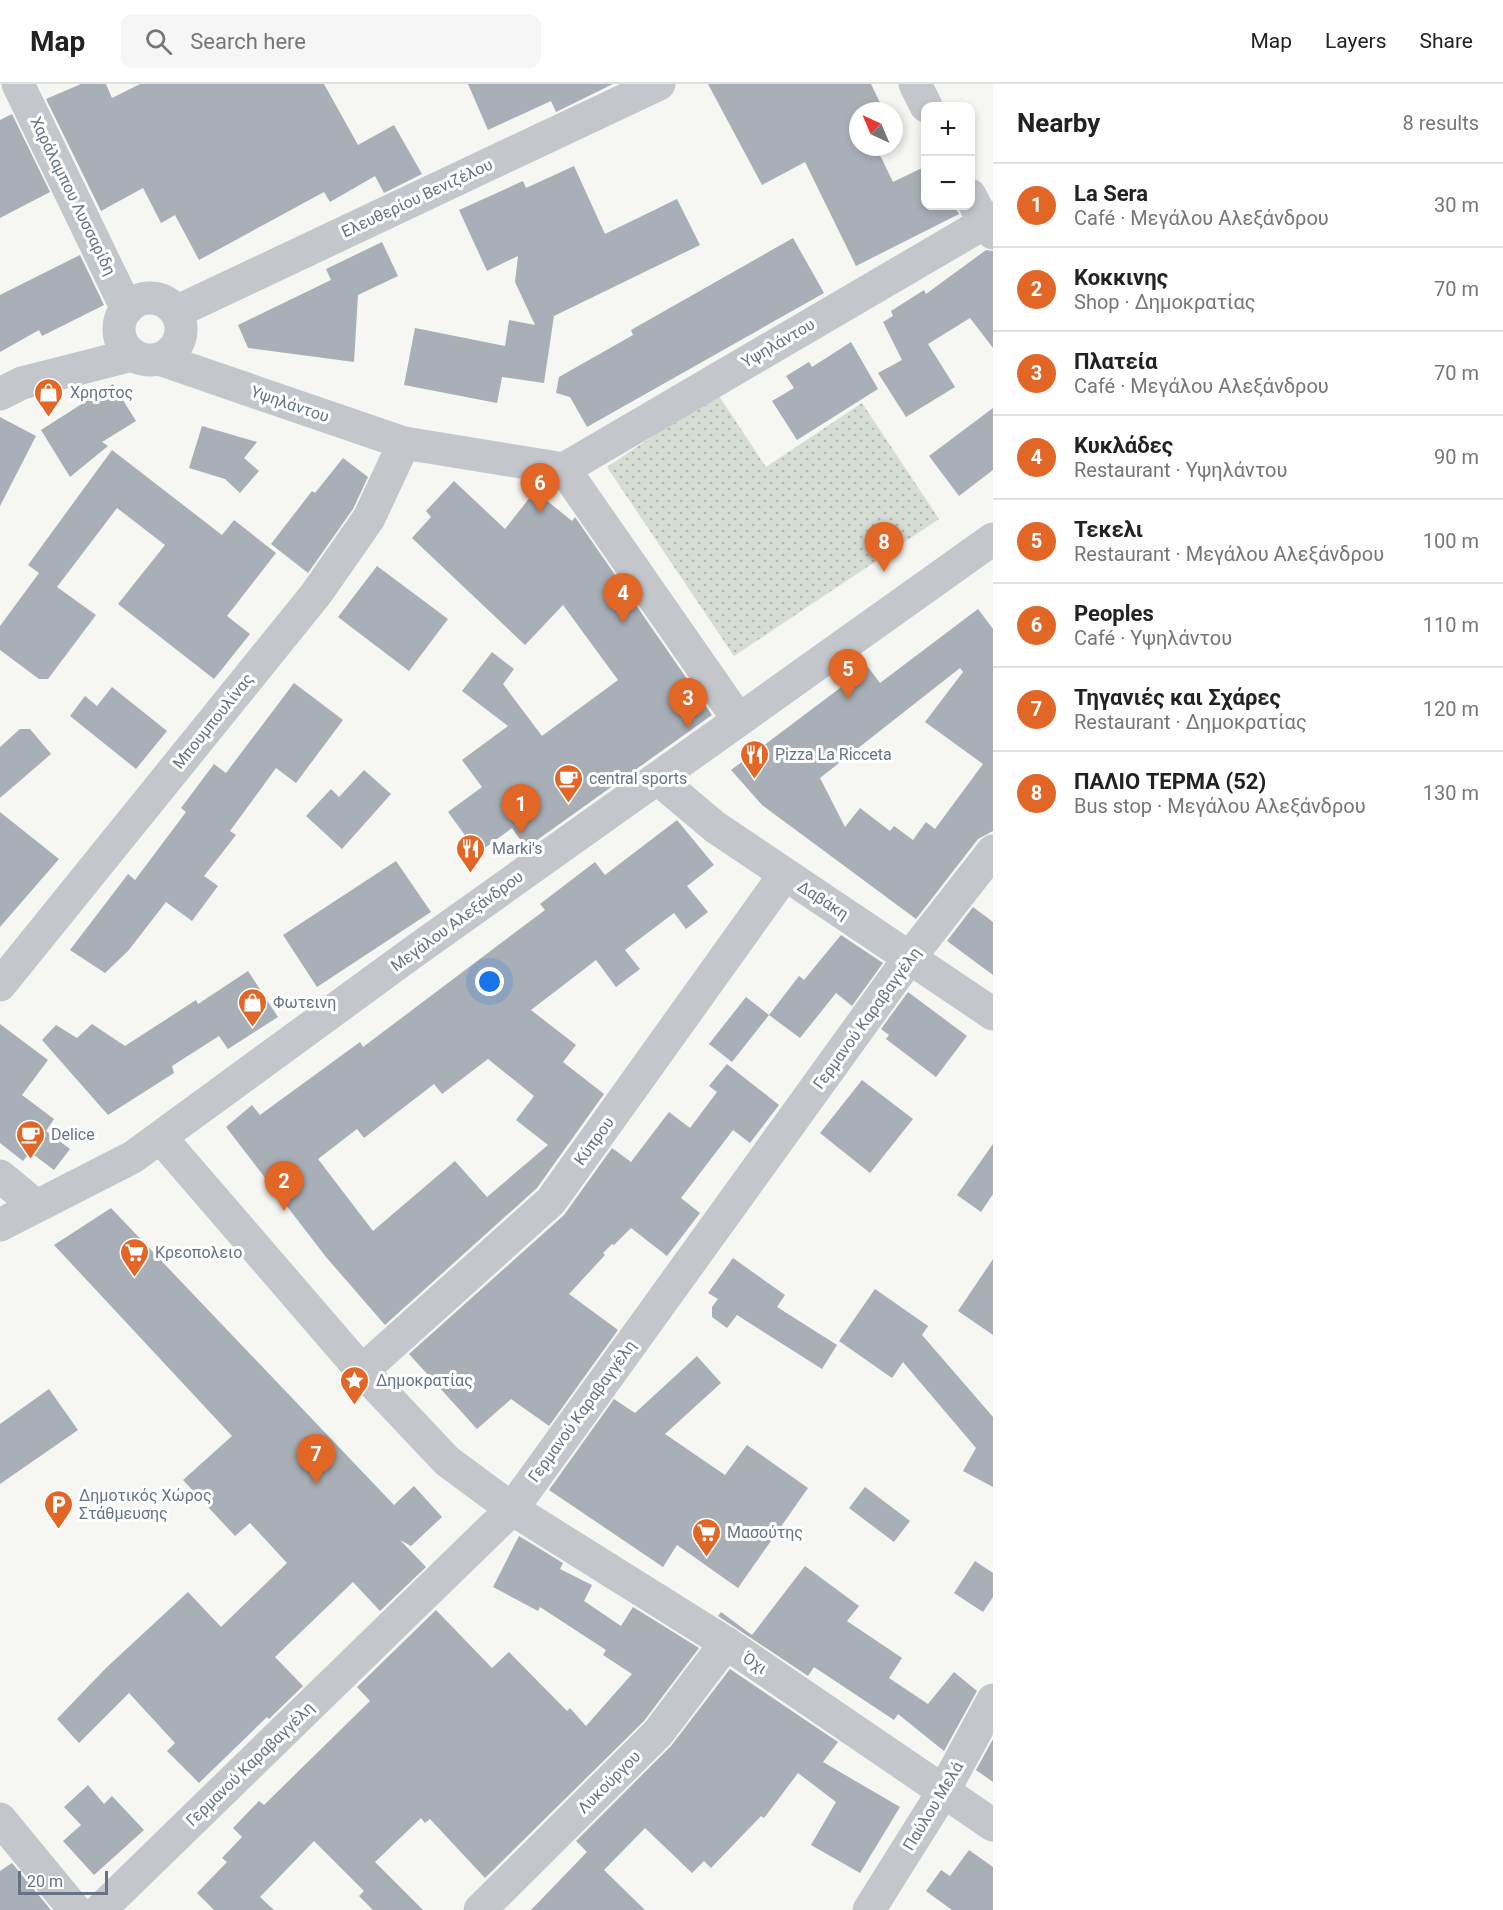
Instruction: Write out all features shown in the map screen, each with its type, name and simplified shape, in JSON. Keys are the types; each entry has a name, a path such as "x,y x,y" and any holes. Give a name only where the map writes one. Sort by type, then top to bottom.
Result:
{"street":[{"name":"Ελευθερίου Βενιζέλου","path":"176,312 659,84"},
{"path":"915,84 924,102"},
{"name":"Χαράλαμπου Λυσσαρίδη","path":"21,92 127,309"},
{"name":"Υψηλάντου","path":"146,357 404,443 564,469 985,217"},
{"path":"0,394 22,383 146,357 174,348 180,331 176,312 164,302 152,299 138,301 121,317 120,338 146,357"},
{"name":"Μπουμπουλίνας","path":"0,986 316,594 369,518 404,443"},
{"path":"564,469 738,719"},
{"name":"Μεγάλου Αλεξάνδρου","path":"0,1226 104,1173 161,1138 412,953 993,539"},
{"name":"Δαβάκη","path":"658,779 715,827 993,1014"},
{"name":"Γερμανού Καραβαγγέλη","path":"100,1910 512,1509 910,957 993,851"},
{"name":"Κύπρου","path":"362,1371 551,1201 785,874"},
{"path":"161,1138 362,1371 447,1461 512,1509"},
{"path":"0,1176 36,1206"},
{"name":"Όχι","path":"512,1509 726,1643 993,1825"},
{"name":"Λυκούργου","path":"480,1910 658,1732 726,1643"},
{"name":"Παύλου Μελά","path":"869,1910 944,1792 993,1700"},
{"path":"0,1819 75,1910"}],"shaded area":[{"path":"717,393 766,467 862,403 939,519 734,656 607,467"}],"building":[{"path":"81,84 106,84 112,98 140,84 324,84 358,145 394,125 422,174 384,193 375,176 330,202 324,192 199,260 175,215 161,223 143,188 101,211 46,99"},
{"path":"468,84 613,84 556,112 551,101 488,130"},
{"path":"708,84 871,84 880,102 849,102 849,156 880,156 893,182 921,168 921,210 956,210 959,214 856,266 805,162 762,185"},
{"path":"12,114 50,192 0,218 0,120"},
{"path":"574,166 605,234 677,199 700,245 554,316 544,383 502,377 497,403 404,385 415,328 505,346 509,320 535,325 515,282 518,256 487,271 459,210 523,181 526,188"},
{"path":"793,238 824,293 587,427 570,397 556,393 559,377 633,335 631,330"},
{"path":"382,242 398,276 358,295 354,362 248,348 238,325 331,280 326,269"},
{"path":"986,250 993,251 993,348 970,318 928,344 955,387 906,417 878,373 902,360 883,322 893,316 891,311 924,290 926,294"},
{"path":"80,255 104,305 42,336 39,330 0,352 0,295"},
{"path":"851,342 878,389 797,440 772,401 794,388 786,376 809,362 812,367"},
{"path":"113,384 136,421 102,442 108,446 70,477 41,430"},
{"path":"993,408 993,470 959,496 929,456"},
{"path":"0,417 36,436 0,506"},
{"path":"202,426 257,442 244,458 259,471 240,493 225,479 189,468"},
{"path":"112,450 222,535 234,520 276,553 227,616 250,634 214,679 118,604 165,545 117,508 57,587 96,615 48,679 39,679 0,650 0,626 39,573 28,565"},
{"path":"343,458 368,477 353,509 308,573 271,544 312,491 315,493"},
{"path":"454,481 505,529 535,491 572,521 575,517 712,715 526,848 512,828 478,853 448,812 482,787 462,760 508,726 462,691 492,652 514,669 503,684 542,736 618,680 563,605 525,645 412,538 431,517 426,511"},
{"path":"377,566 448,619 409,671 338,617"},
{"path":"978,609 993,629 993,831 978,839 916,919 762,805 731,770 868,667 880,683","holes":["960,668 963,672 925,722 983,764 935,829 926,822 913,840 894,826 890,831 860,808 845,827 820,778"]},
{"path":"294,683 343,720 296,783 276,768 230,831 236,835 204,876 218,886 192,921 166,902 128,951 105,973 70,950 128,874 135,880 186,812 181,808 214,764 226,773"},
{"path":"112,687 167,731 136,769 70,716 85,696 97,706"},
{"path":"20,729 30,729 51,754 0,798 0,747"},
{"path":"364,770 391,794 342,849 306,816 331,789 339,797"},
{"path":"0,812 59,859 0,927"},
{"path":"677,820 714,865 687,886 708,912 686,929 674,913 625,950 640,969 616,987 596,960 531,1010 576,1045 563,1062 604,1094 537,1188 385,1325 326,1257 226,1127 252,1105 260,1115 360,1042 363,1047 545,910 540,904 595,862 605,875","holes":["488,1059 534,1096 516,1120 548,1145 487,1197 455,1161 373,1231 318,1159 357,1129 364,1138 434,1084 442,1094"]},
{"path":"396,861 431,912 317,987 283,935"},
{"path":"973,907 993,922 993,975 947,941"},
{"path":"841,935 883,963 852,1006 836,993 800,1038 769,1015 799,976 804,980"},
{"path":"248,971 278,1017 228,1049 219,1036 172,1066 174,1073 108,1115 42,1040 56,1025 77,1038 92,1024 125,1046 196,1000 198,1004"},
{"path":"908,992 967,1036 936,1077 886,1039 889,1035 881,1029"},
{"path":"746,997 769,1015 732,1062 709,1044"},
{"path":"0,1024 48,1060 22,1095 54,1119 46,1131 70,1149 54,1170 30,1152 23,1161 0,1143"},
{"path":"727,1064 779,1105 750,1143 733,1130 681,1198 700,1213 667,1256 631,1228 603,1253 605,1255 569,1294 618,1330 549,1426 511,1399 477,1429 409,1354 564,1215 612,1148 631,1162 669,1112 690,1128 717,1092 709,1086"},
{"path":"862,1080 913,1119 870,1173 820,1133"},
{"path":"993,1144 993,1194 981,1212 957,1195"},
{"path":"111,1208 394,1505 414,1486 442,1517 411,1546 400,1540 426,1567 380,1611 353,1582 275,1657 303,1686 269,1719 267,1717 199,1783 167,1751 175,1743 129,1693 79,1743 57,1719 106,1668 188,1592 221,1627 287,1563 250,1523 235,1536 183,1480 232,1436 54,1245"},
{"path":"733,1258 785,1295 777,1307 837,1345 822,1369 737,1315 727,1328 712,1317 712,1307 718,1299 708,1293"},
{"path":"993,1259 993,1335 958,1311"},
{"path":"875,1289 928,1326 922,1335 993,1417 993,1487 963,1471 976,1448 903,1362 892,1378 839,1341"},
{"path":"697,1356 721,1383 665,1434 725,1475 747,1445 808,1488 738,1588 677,1545 663,1567 549,1490 614,1399 635,1413"},
{"path":"49,1389 78,1430 0,1484 0,1424"},
{"path":"865,1487 910,1521 894,1542 849,1508"},
{"path":"519,1536 563,1563 560,1569 592,1585 584,1601 621,1626 633,1607 699,1648 644,1721 485,1878 430,1819 425,1823 421,1818 375,1862 423,1910 373,1910 359,1896 364,1891 314,1841 260,1897 274,1910 214,1910 197,1893 227,1862 222,1858 242,1837 233,1828 259,1801 264,1805 370,1701 357,1687 436,1610 492,1668 509,1652 567,1711 570,1708 586,1726 632,1674 603,1655 606,1650 540,1607 538,1611 493,1587"},
{"path":"975,1561 993,1573 993,1597 983,1612 954,1593"},
{"path":"805,1566 859,1606 847,1621 902,1658 889,1678 928,1704 954,1672 977,1691 944,1751 898,1714 894,1720 814,1667 808,1676 718,1616 721,1612 752,1635"},
{"path":"730,1669 838,1742 823,1762 900,1807 860,1873 811,1845 836,1802 798,1773 764,1818 761,1816 711,1868 704,1861 692,1873 645,1828 604,1870 645,1910 531,1910 587,1852 576,1841 671,1746"},
{"path":"993,1739 993,1782 976,1770"},
{"path":"88,1785 104,1804 112,1796 144,1830 94,1875 63,1841 81,1825 64,1807"},
{"path":"969,1850 993,1867 993,1910 952,1910 926,1891 941,1870 950,1876"},
{"path":"12,1863 51,1910 0,1910 0,1871"}],"place":[{"name":"Χρηστος","path":"49,418"},
{"name":"Peoples","path":"540,513"},
{"name":"ΠΑΛΙΟ ΤΕΡΜΑ (52)","path":"884,572"},
{"name":"Κυκλάδες","path":"623,623"},
{"name":"Τεκελι","path":"848,699"},
{"name":"Πλατεία","path":"688,728"},
{"name":"Pizza La Ricceta","path":"754,780"},
{"name":"central sports","path":"568,804"},
{"name":"La Sera","path":"521,834"},
{"name":"Marki's","path":"471,874"},
{"name":"Φωτεινη","path":"252,1028"},
{"name":"Delice","path":"30,1160"},
{"name":"Κοκκινης","path":"284,1211"},
{"name":"Κρεοπολειο","path":"134,1278"},
{"name":"Δημοκρατίας","path":"355,1406"},
{"name":"Τηγανιές και Σχάρες","path":"316,1484"},
{"name":"Δημοτικός Χώρος Στάθμευσης","path":"58,1530"},
{"name":"Μασούτης","path":"706,1558"}]}
